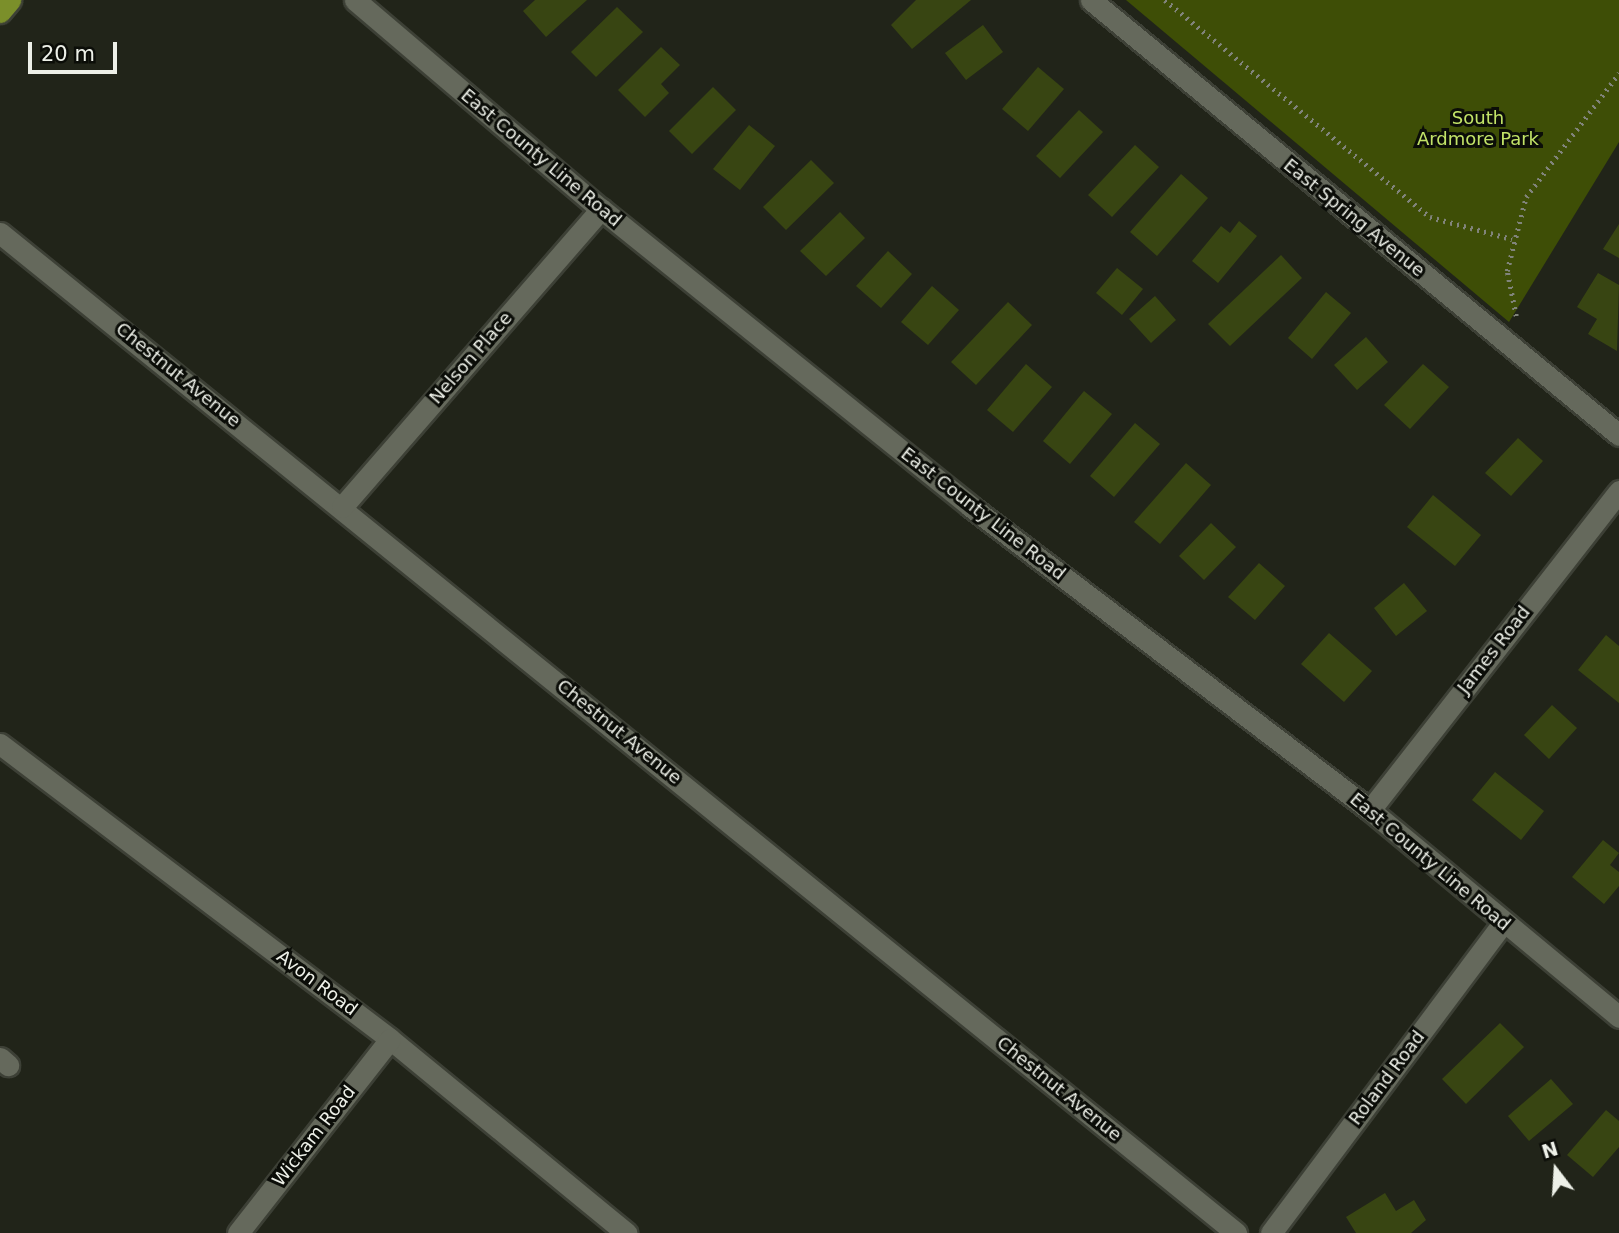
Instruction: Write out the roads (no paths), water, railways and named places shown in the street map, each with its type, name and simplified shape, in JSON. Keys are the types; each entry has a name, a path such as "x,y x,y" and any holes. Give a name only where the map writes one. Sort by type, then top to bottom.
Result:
{"main road":[{"path":"0,12 10,0"}],"street":[{"name":"East County Line Road","path":"355,0 601,209 970,506 1370,810 1619,1017"},
{"name":"East Spring Avenue","path":"1091,0 1619,435"},
{"name":"Nelson Place","path":"342,507 601,209"},
{"name":"Chestnut Avenue","path":"0,233 1236,1233"},
{"name":"James Road","path":"1370,810 1619,491"},
{"name":"Avon Road","path":"0,744 390,1039 626,1233"},
{"name":"Roland Road","path":"1271,1233 1503,923"},
{"name":"Wickam Road","path":"238,1233 390,1039"}],"park label":[{"name":"South Ardmore Park","path":"1478,129"}]}
